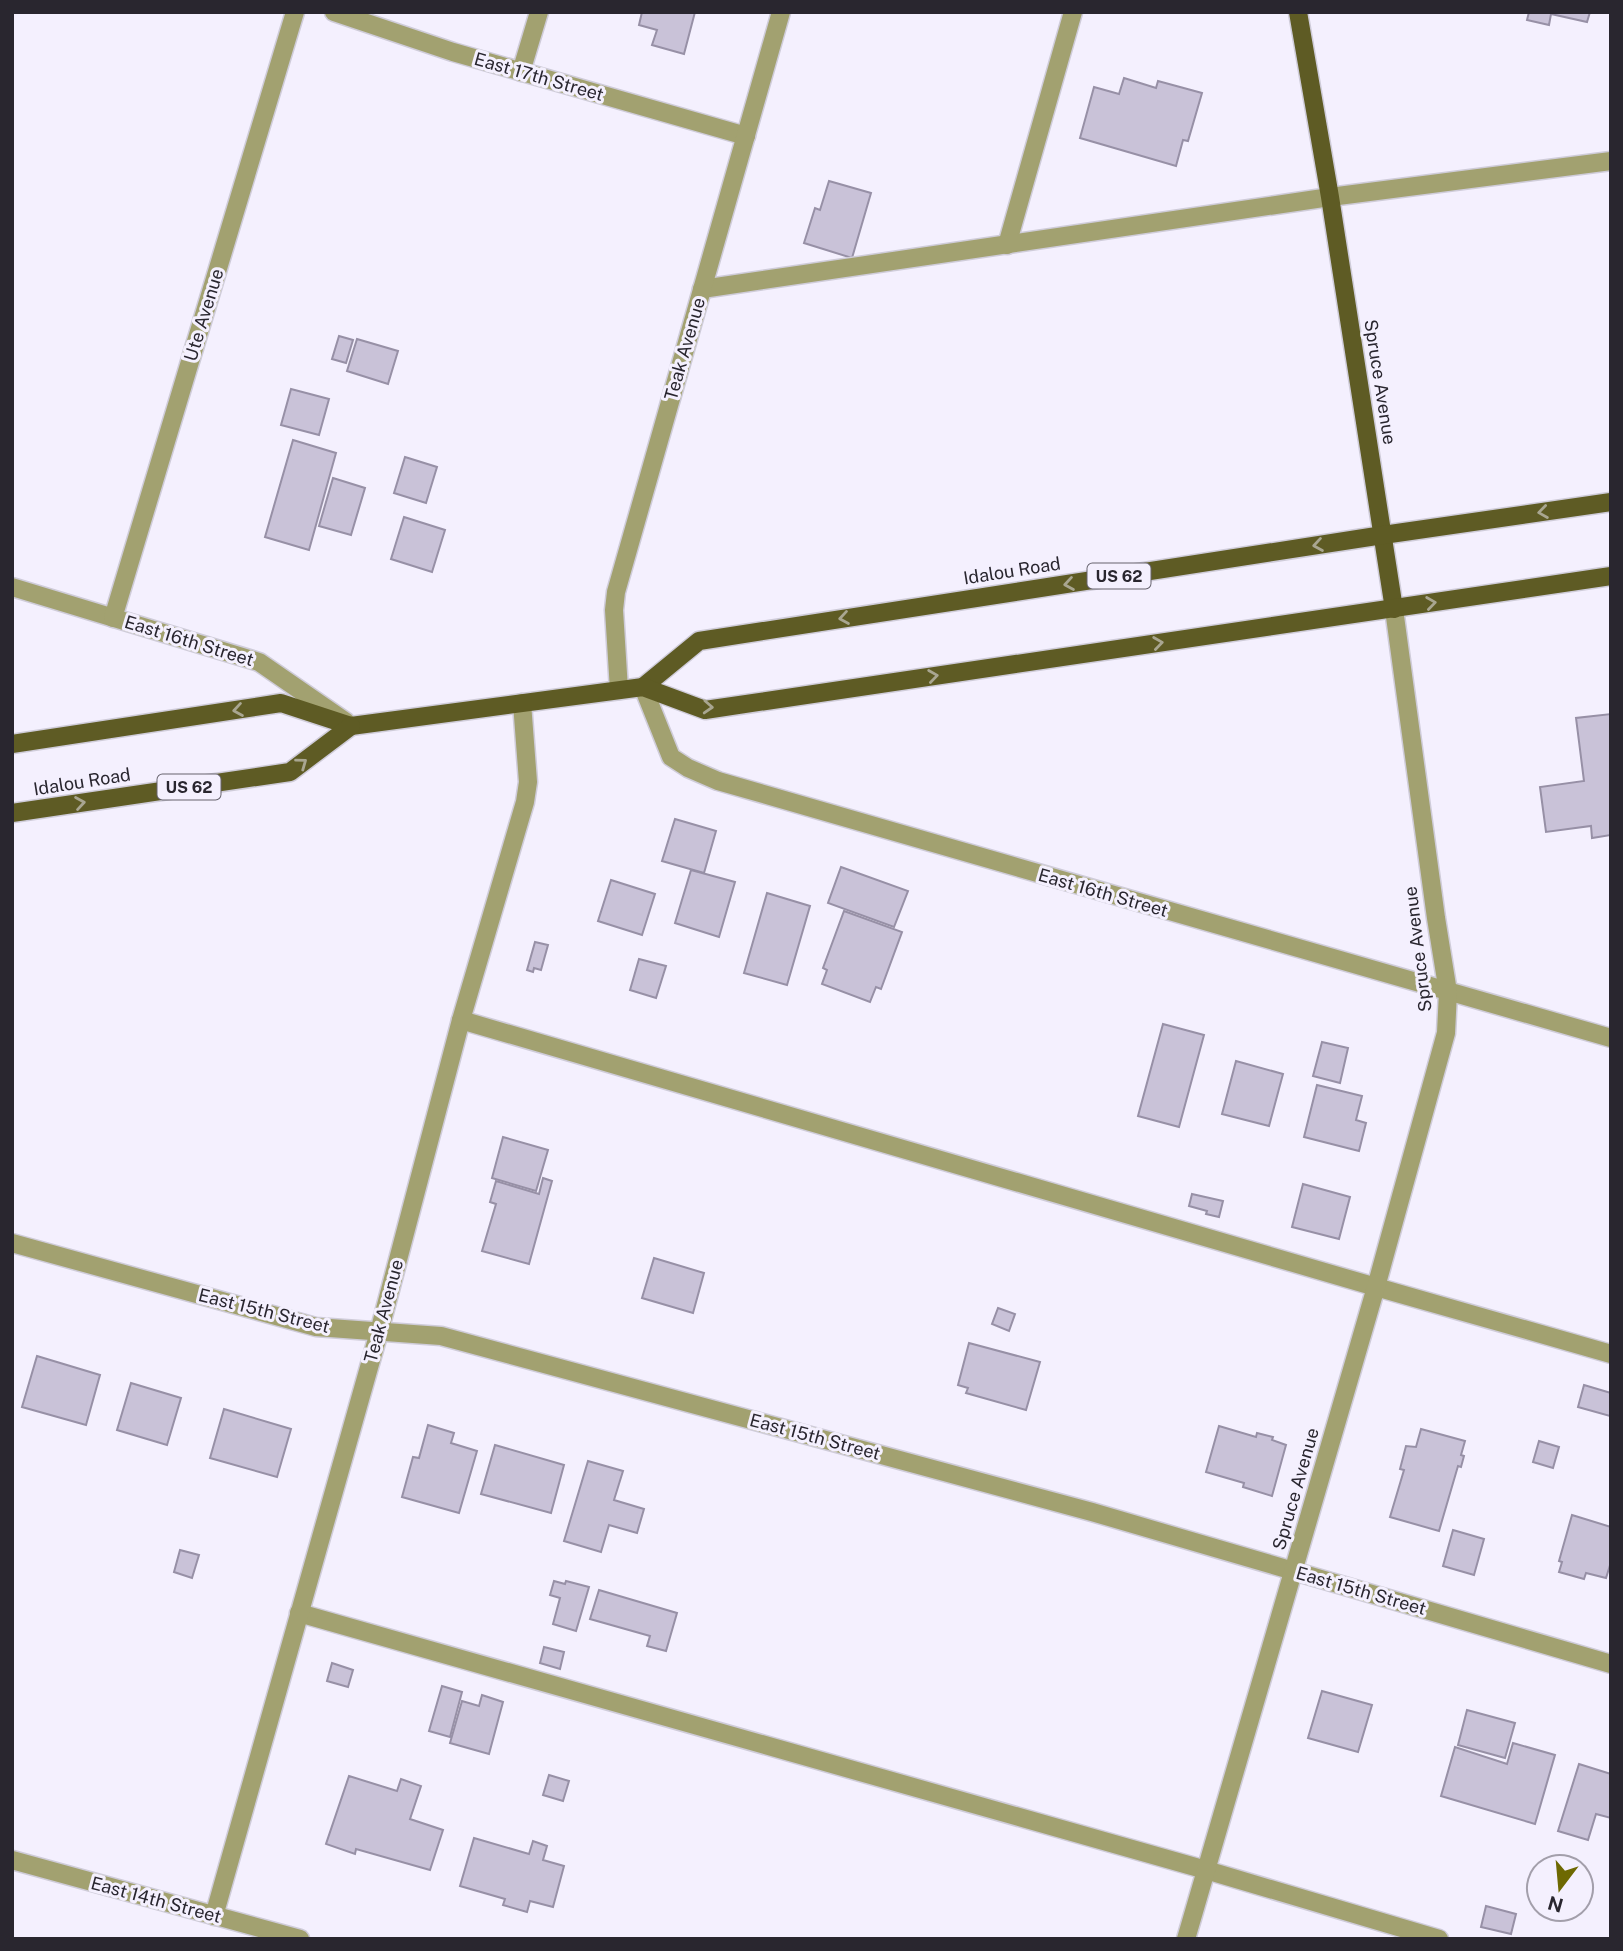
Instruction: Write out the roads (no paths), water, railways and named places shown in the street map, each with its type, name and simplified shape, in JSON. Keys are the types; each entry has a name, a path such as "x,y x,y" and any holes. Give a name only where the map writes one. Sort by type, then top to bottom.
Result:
{"main road":[{"name":"Spruce Avenue","path":"1298,12 1330,197 1394,609"},
{"name":"Idalou Road","path":"643,687 699,641 1611,502"},
{"name":"Idalou Road","path":"12,744 281,703 351,726 643,687 705,710 1611,576"},
{"name":"Idalou Road","path":"12,813 290,772 351,726"}],"street":[{"name":"Ute Avenue","path":"113,618 295,12"},
{"name":"East 17th Street","path":"334,12 453,52 746,136"},
{"path":"522,72 539,12"},
{"name":"Teak Avenue","path":"619,690 615,592 781,12"},
{"path":"1007,245 1073,12"},
{"path":"702,289 1330,197 1611,161"},
{"name":"East 16th Street","path":"12,587 259,662 351,726"},
{"name":"Spruce Avenue","path":"1186,1939 1376,1287 1446,1033 1448,992 1394,609"},
{"name":"East 16th Street","path":"643,687 671,757 718,781 1611,1038"},
{"name":"Teak Avenue","path":"214,1916 379,1332 461,1020 525,803 528,782 522,703"},
{"path":"461,1020 1611,1354"},
{"name":"East 15th Street","path":"12,1243 316,1327 441,1336 1065,1505 1611,1664"},
{"path":"299,1613 1206,1870 1439,1939"},
{"name":"East 14th Street","path":"12,1860 300,1939"}]}
